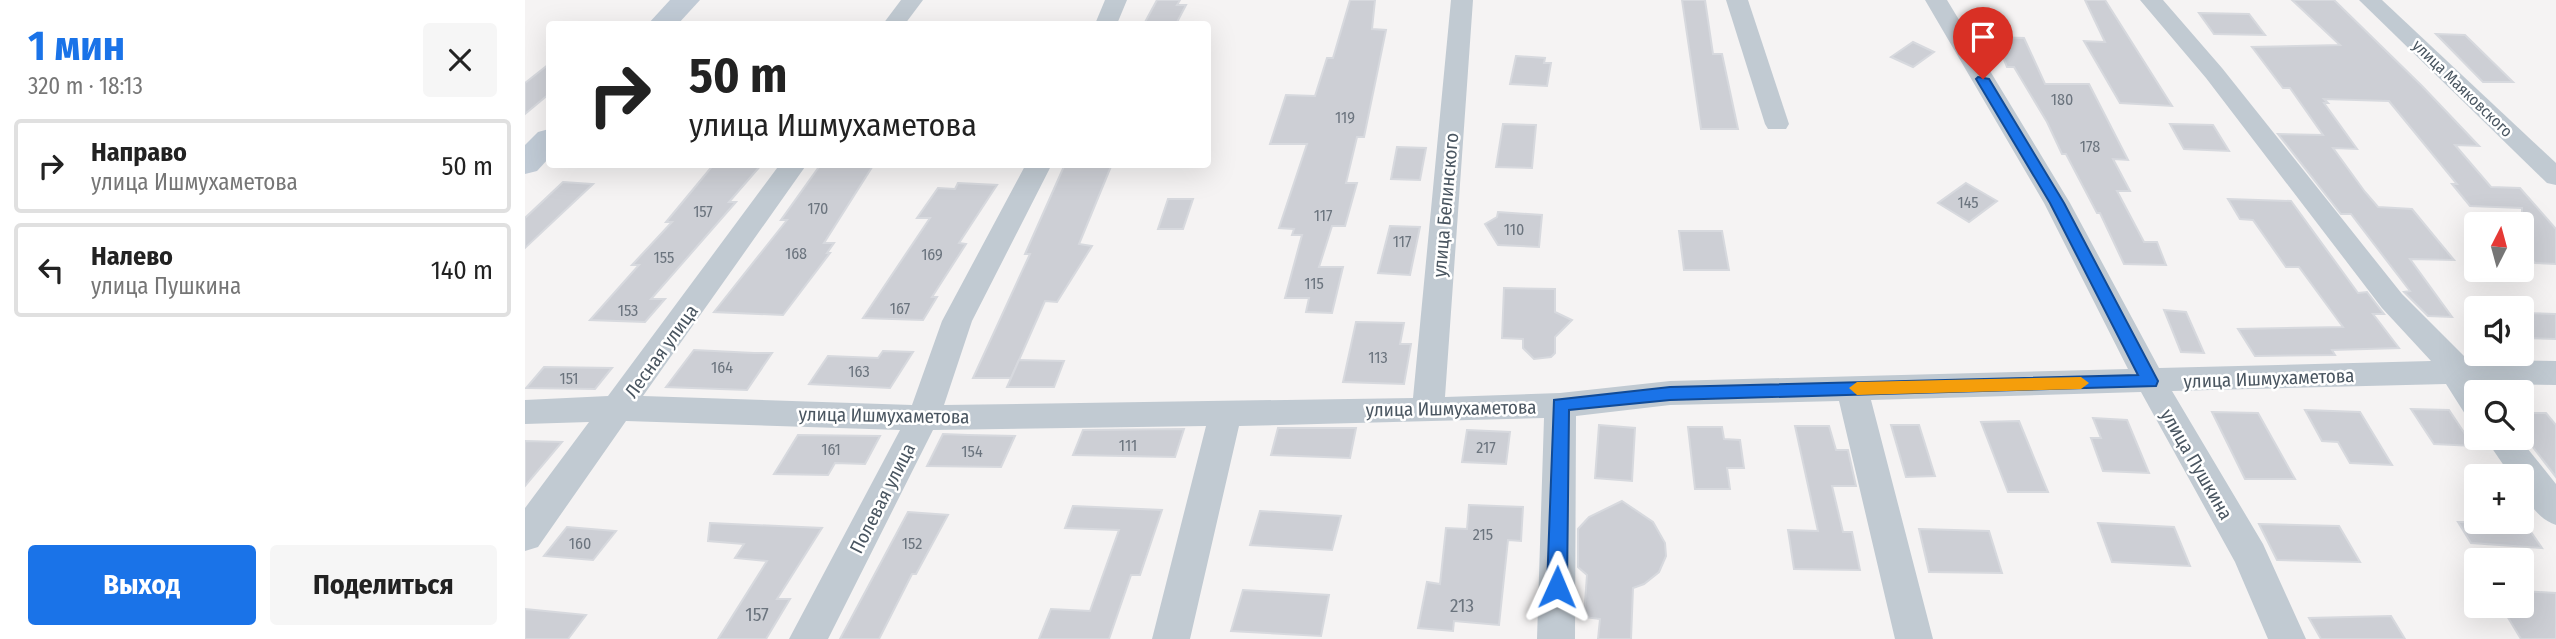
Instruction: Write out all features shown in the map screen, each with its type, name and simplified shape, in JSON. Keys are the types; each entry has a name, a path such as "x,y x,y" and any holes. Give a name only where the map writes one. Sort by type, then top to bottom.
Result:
{"street":[{"path":"665,21 686,0"},
{"path":"896,21 912,0"},
{"path":"1107,21 1116,0"},
{"name":"улица Белинского","path":"1428,410 1462,0"},
{"path":"1737,0 1777,124"},
{"name":"улица Пушкина","path":"1935,0 2057,203 2150,381 2250,555 2287,639"},
{"path":"2151,0 2214,73 2392,301 2460,372 2464,390"},
{"name":"улица Маяковского","path":"2370,0 2556,177"},
{"path":"525,164 546,142"},
{"name":"Лесная улица","path":"525,536 791,168"},
{"name":"Полевая улица","path":"808,639 923,418 957,321 1037,168"},
{"name":"улица Ишмухаметова","path":"525,412 620,408 923,418 1226,411 1428,410 1560,405 1670,393 2460,372 2556,373"},
{"path":"1851,388 1914,639"},
{"path":"1556,639 1560,405"},
{"path":"1171,639 1226,411"},
{"path":"2510,450 2556,510"}],"building":[{"path":"1157,0 1180,0 1177,5 1186,5 1178,21 1146,21"},
{"path":"1350,0 1375,0 1372,29 1386,30 1364,137 1357,137 1346,183 1357,183 1345,226 1332,226 1319,267 1343,267 1332,313 1306,312 1309,298 1285,298 1302,235 1292,235 1294,229 1279,228 1307,144 1270,144 1286,95 1315,96 1327,58 1333,58"},
{"path":"1682,0 1705,0 1713,54 1722,54 1738,129 1701,129"},
{"path":"2085,0 2105,0 2172,106 2120,103 2084,41 2105,42"},
{"path":"2292,0 2334,0 2422,86 2479,146 2455,145 2491,187 2520,188 2556,229 2556,264 2534,262 2534,212 2522,212 2522,208 2470,206 2452,184 2457,184 2389,101 2324,99 2328,103 2324,103 2357,149 2333,148 2365,192 2378,207 2412,209 2454,260 2410,259 2452,317 2428,316 2404,292 2410,291 2351,214 2341,214 2278,134 2323,135 2290,88 2283,88 2252,47 2340,45"},
{"path":"2199,13 2249,14 2265,35 2214,34"},
{"path":"2436,34 2465,35 2513,82 2483,82"},
{"path":"1995,37 2024,38 2045,84 2089,84 2128,160 2113,159 2130,191 2117,191 2144,242 2157,242 2166,265 2124,264 2100,213 2097,213 2066,154 2062,154 2047,122 2014,67 2007,67"},
{"path":"1913,42 1934,52 1913,67 1891,57"},
{"path":"1516,56 1545,58 1544,63 1551,63 1547,86 1510,84"},
{"path":"546,66 546,96 525,114 525,83"},
{"path":"1503,124 1536,125 1532,168 1496,167"},
{"path":"2170,124 2213,125 2229,151 2184,149"},
{"path":"1397,147 1426,148 1420,180 1391,179"},
{"path":"711,168 759,168 729,202 736,202 651,299 665,299 645,322 590,320 639,265 632,265 672,222 666,222"},
{"path":"818,168 871,168 824,243 834,243 827,253 830,253 783,315 714,312 787,220 781,220"},
{"path":"1063,168 1110,168 1079,244 1092,246 1057,302 1045,301 1011,378 973,378 1030,254 1025,254"},
{"path":"563,182 593,184 525,248 525,218"},
{"path":"958,183 997,185 959,243 966,244 932,297 937,297 923,320 863,318 930,218 917,218 938,188 955,189"},
{"path":"1966,183 1997,201 1969,222 1938,203"},
{"path":"1168,199 1193,199 1183,229 1158,229"},
{"path":"2228,199 2291,201 2358,293 2367,292 2384,314 2373,314 2399,348 2332,350 2335,355 2255,356 2238,329 2343,327 2299,267 2286,267 2253,220 2240,219"},
{"path":"1498,212 1542,215 1539,247 1498,245 1485,224 1497,217"},
{"path":"1390,226 1420,227 1410,275 1378,273"},
{"path":"1679,231 1722,231 1729,270 1684,270"},
{"path":"1504,288 1555,289 1555,312 1572,320 1555,337 1555,353 1551,357 1534,359 1523,348 1523,339 1502,338"},
{"path":"2164,310 2186,312 2204,353 2181,352"},
{"path":"2534,313 2556,314 2556,339 2534,338"},
{"path":"1356,322 1404,323 1400,344 1411,344 1404,384 1343,382"},
{"path":"694,350 772,353 747,390 666,387"},
{"path":"883,351 913,352 890,388 809,384 828,356 878,358"},
{"path":"1019,360 1064,361 1054,387 1007,387"},
{"path":"544,367 612,368 595,389 526,388"},
{"path":"2411,409 2449,410 2464,432 2464,446 2434,444"},
{"path":"2305,410 2360,412 2392,465 2350,463 2338,442 2322,441"},
{"path":"2212,412 2258,413 2295,479 2245,479"},
{"path":"2534,413 2546,413 2556,425 2556,477 2534,449"},
{"path":"2093,418 2127,420 2149,473 2103,471 2091,438 2101,438"},
{"path":"2019,421 2048,492 2008,492 1981,422"},
{"path":"1599,425 1635,428 1632,481 1595,478"},
{"path":"1891,425 1919,425 1935,476 1906,477"},
{"path":"1795,426 1829,426 1836,450 1848,450 1856,486 1832,486 1843,532 1852,532 1860,570 1794,569 1788,530 1818,531"},
{"path":"1688,427 1722,427 1724,439 1740,440 1744,468 1727,468 1730,489 1695,489"},
{"path":"1278,428 1356,428 1350,458 1271,455"},
{"path":"1184,429 1175,457 1073,455 1083,430"},
{"path":"1467,430 1510,432 1506,464 1462,462"},
{"path":"943,434 1015,436 1001,467 927,466"},
{"path":"798,435 880,436 865,464 835,463 828,475 774,474"},
{"path":"525,441 562,442 525,486"},
{"path":"1622,501 1653,522 1665,543 1666,556 1659,572 1644,584 1633,588 1631,639 1598,639 1600,619 1584,617 1587,575 1578,567 1578,529 1589,517"},
{"path":"1469,505 1523,507 1521,541 1508,540 1499,625 1454,621 1453,631 1418,628 1427,582 1440,584 1446,528 1467,529"},
{"path":"1073,506 1162,510 1140,575 1131,575 1109,639 1039,639 1051,609 1090,611 1119,530 1065,528"},
{"path":"1260,511 1341,516 1332,550 1250,545"},
{"path":"908,512 948,515 916,574 912,574 879,639 840,639"},
{"path":"710,523 822,528 777,599 790,599 766,639 718,639 767,561 735,558 744,544 708,541"},
{"path":"2098,523 2174,527 2190,566 2112,562"},
{"path":"2259,524 2339,526 2360,562 2277,560"},
{"path":"567,527 616,531 593,560 544,556"},
{"path":"1919,529 1989,531 2002,573 1929,572"},
{"path":"2465,534 2532,534 2542,548 2471,543"},
{"path":"1243,590 1329,595 1321,636 1231,631"},
{"path":"2534,592 2556,593 2556,639 2521,639 2508,618 2534,618"},
{"path":"525,609 586,615 568,639 525,639"},
{"path":"2391,616 2405,639 2321,639 2309,618"}],"slow traffic":[{"path":"1857,388 2081,383"}],"route":[{"path":"1557,587 1560,405 1670,393 2150,381 2057,203 1983,79"}]}
